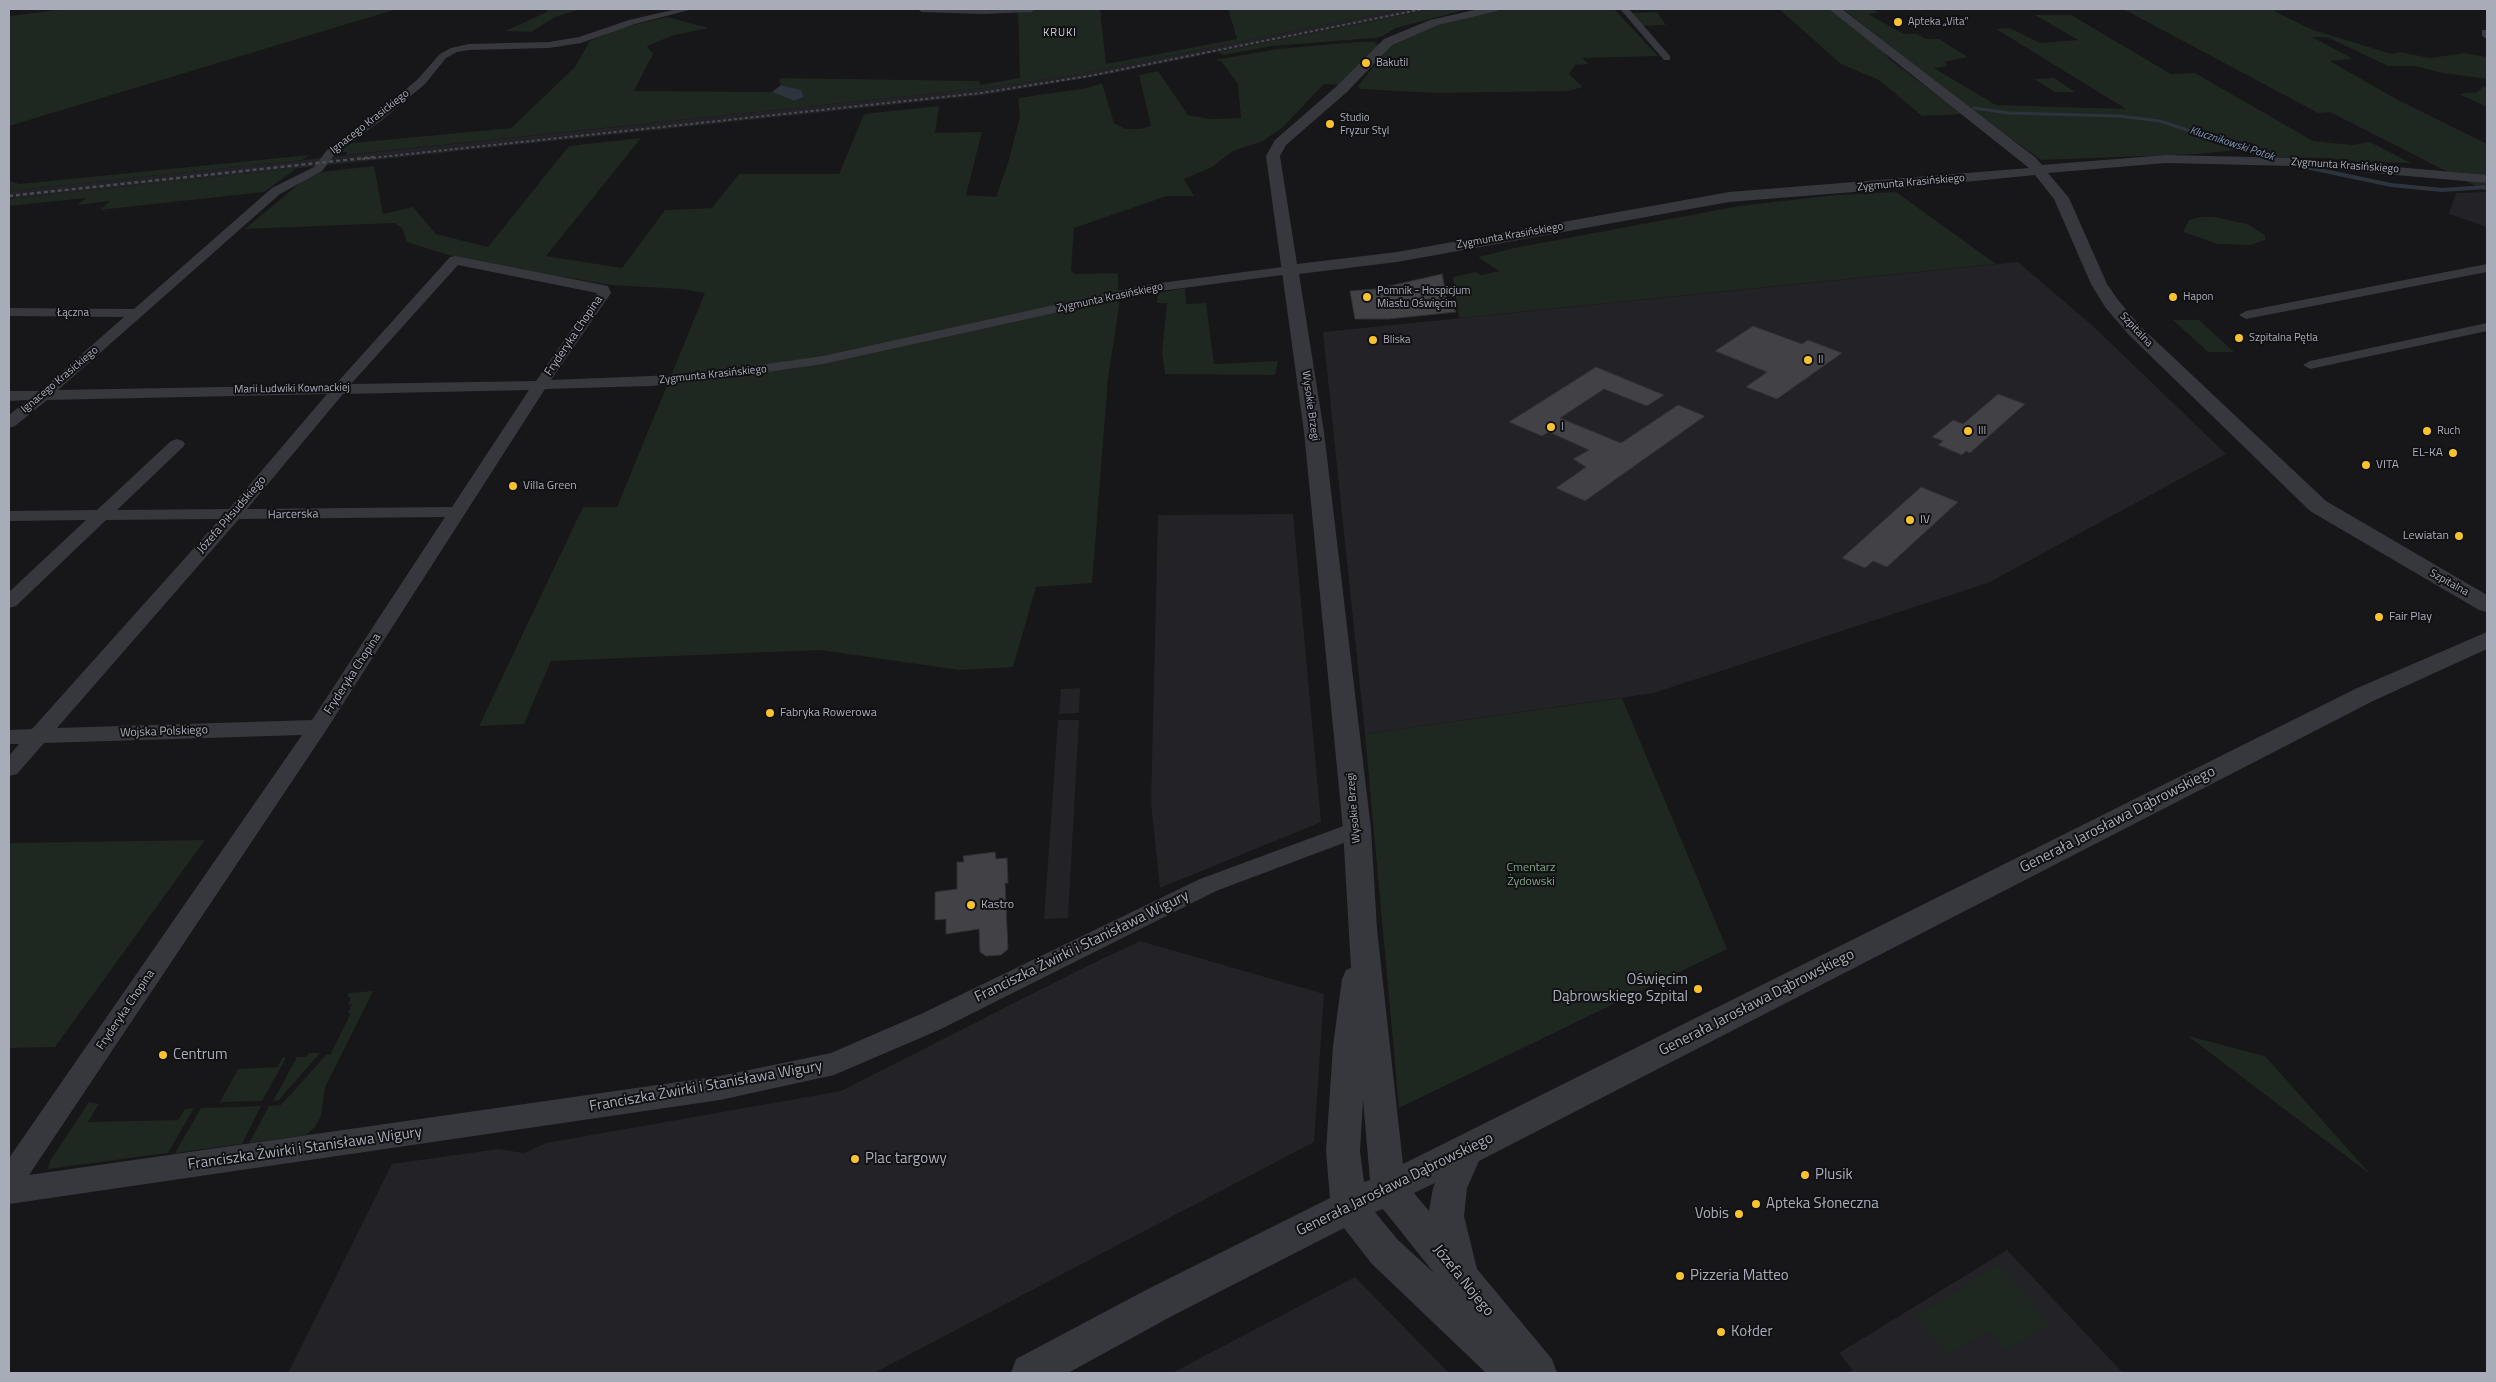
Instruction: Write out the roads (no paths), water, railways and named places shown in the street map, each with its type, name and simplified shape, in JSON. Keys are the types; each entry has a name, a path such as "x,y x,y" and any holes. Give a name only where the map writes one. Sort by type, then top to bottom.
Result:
{"street":[{"name":"Ignacego Krasickiego","path":"9,423 276,191 318,169 331,152 378,118 421,82 443,56 454,50 470,47 549,45 581,40 632,22 688,9"},
{"path":"922,9 1018,11 1031,9"},
{"name":"Wysokie Brzegi","path":"1388,1188 1386,1147 1362,929 1358,829 1313,426 1273,156 1280,143 1342,89 1372,55 1388,42 1434,22 1493,9"},
{"path":"1624,9 1667,58"},
{"name":"Szpitalna","path":"1835,9 2030,161 2040,171 2061,198 2099,284 2111,303 2135,331 2318,506 2487,605"},
{"name":"Zygmunta Krasińskiego","path":"540,385 680,379 807,363 1145,289 1397,257 1729,197 1904,184 2040,171 2057,167 2166,159 2224,158 2303,162 2487,180"},
{"name":"Fryderyka Chopina","path":"9,1181 318,728 540,385 604,292 604,289 455,260"},
{"name":"Józefa Piłsudskiego","path":"9,769 232,516 340,388 455,260"},
{"path":"2246,315 2487,268"},
{"name":"Łączna","path":"9,312 137,313"},
{"path":"2310,365 2487,327"},
{"name":"Marii Ludwiki Kownackiej","path":"9,396 540,385"},
{"path":"9,602 177,444"},
{"name":"Harcerska","path":"9,516 232,516 457,512"},
{"path":"2394,552 2487,589"},
{"name":"Generała Jarosława Dąbrowskiego","path":"1030,1373 1159,1303 1467,1150 2338,708 2487,640"},
{"path":"2451,655 2487,653"},
{"name":"Wojska Polskiego","path":"9,737 318,728"},
{"name":"Franciszka Żwirki i Stanisława Wigury","path":"9,1192 711,1089 834,1064 930,1022 1208,885 1358,829"},
{"name":"Wysokie Brzegi","path":"1349,1207 1343,1151 1349,1046 1362,929"},
{"path":"1460,1277 1446,1216 1450,1188 1467,1150"},
{"name":"Józefa Nojego","path":"1388,1188 1538,1373"},
{"name":"Józefa Nojego","path":"1349,1207 1384,1251 1514,1373"}],"waterway":[{"name":"Klucznikowski Potok","path":"1974,108 2009,113 2119,116 2160,121 2275,159"},
{"name":"Klucznikowski Potok","path":"2271,157 2279,160"},
{"name":"Klucznikowski Potok","path":"2301,166 2391,185 2442,190 2487,187"}],"railway":[{"path":"362,159 981,93 1089,76 1423,9"},
{"path":"9,196 374,157"}],"place":[{"name":"Apteka „Vita”","path":"1898,22"},
{"name":"Bakutil","path":"1366,63"},
{"name":"Studio Fryzur Styl","path":"1330,124"},
{"name":"Pomnik - Hospicjum Miastu Oświęcim","path":"1367,297"},
{"name":"Hapon","path":"2173,297"},
{"name":"Szpitalna Pętla","path":"2239,338"},
{"name":"Bliska","path":"1373,340"},
{"name":"II","path":"1808,360"},
{"name":"I","path":"1551,427"},
{"name":"III","path":"1968,431"},
{"name":"Ruch","path":"2427,431"},
{"name":"EL-KA","path":"2453,453"},
{"name":"VITA","path":"2366,465"},
{"name":"Villa Green","path":"513,486"},
{"name":"IV","path":"1910,520"},
{"name":"Lewiatan","path":"2459,536"},
{"name":"Fair Play","path":"2379,617"},
{"name":"Fabryka Rowerowa","path":"770,713"},
{"name":"Kastro","path":"971,905"},
{"name":"Oświęcim Dąbrowskiego Szpital","path":"1698,989"},
{"name":"Centrum","path":"163,1055"},
{"name":"Plac targowy","path":"855,1159"},
{"name":"Plusik","path":"1805,1175"},
{"name":"Apteka Słoneczna","path":"1756,1204"},
{"name":"Vobis","path":"1739,1214"},
{"name":"Pizzeria Matteo","path":"1680,1276"},
{"name":"Kołder","path":"1721,1332"}],"district":[{"name":"KRUKI","path":"1060,33"}],"park label":[{"name":"Cmentarz Żydowski","path":"1531,875"}]}
